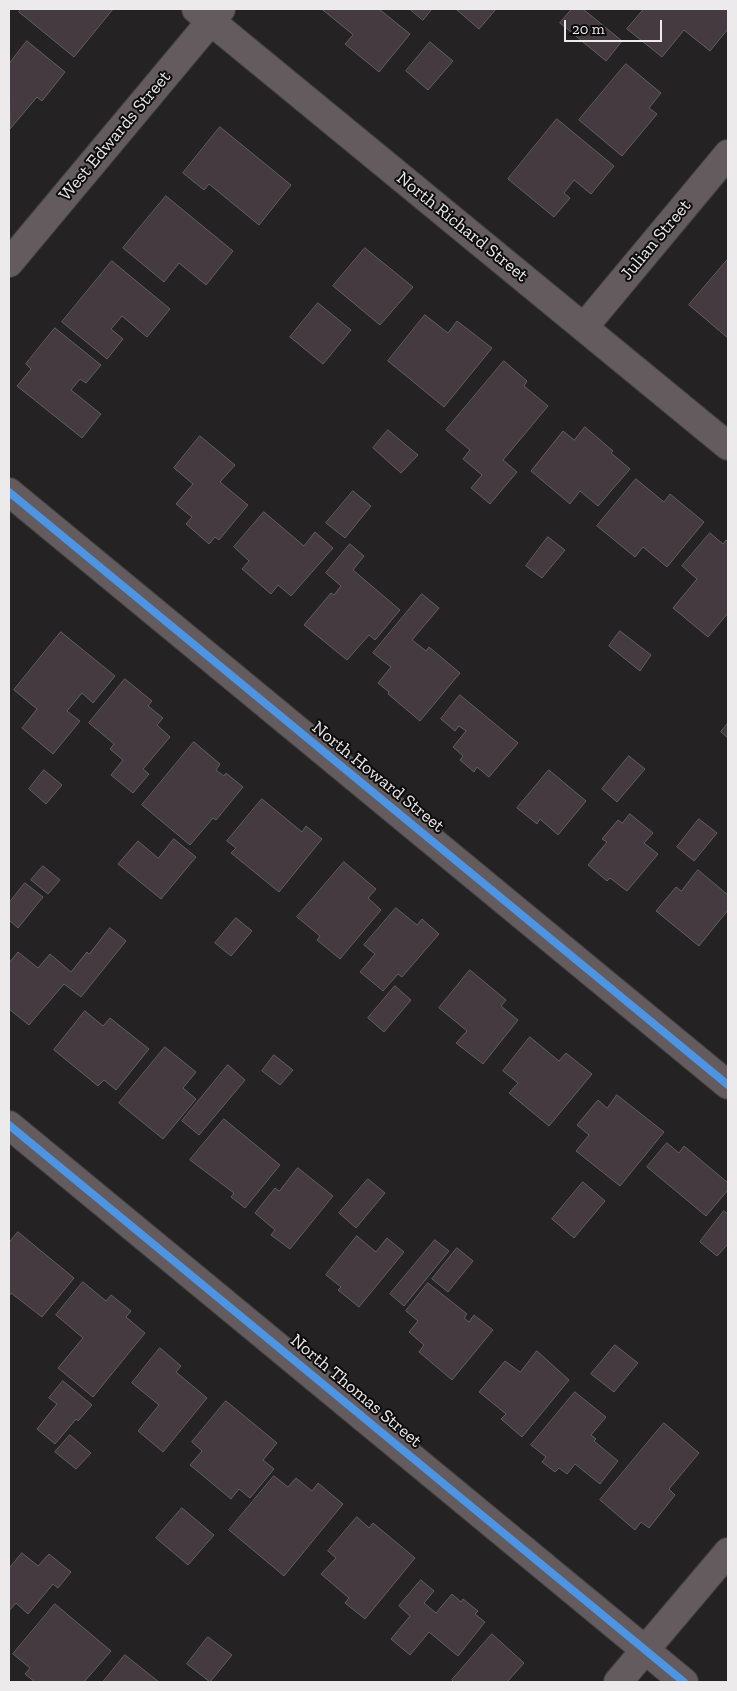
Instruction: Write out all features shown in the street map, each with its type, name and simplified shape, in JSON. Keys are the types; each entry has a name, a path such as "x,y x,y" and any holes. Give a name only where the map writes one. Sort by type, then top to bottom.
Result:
{"street":[{"name":"West Edwards Street","path":"9,263 209,13"},
{"name":"North Richard Street","path":"209,13 728,446"},
{"name":"Julian Street","path":"584,327 728,154"},
{"name":"North Howard Street","path":"9,492 728,1085"},
{"name":"North Thomas Street","path":"9,1125 684,1682"},
{"path":"618,1682 728,1552"}],"building":[{"path":"21,9 113,9 74,57 19,12"},
{"path":"322,9 379,9 410,34 379,72 345,44 353,35"},
{"path":"410,9 432,9 423,20"},
{"path":"458,9 496,9 479,29"},
{"path":"572,9 583,9 622,41 606,61 560,23"},
{"path":"644,9 728,9 728,29 710,51 684,30 662,57 627,29"},
{"path":"27,41 65,72 42,101 37,97 10,129 9,64"},
{"path":"430,42 453,61 428,90 406,71"},
{"path":"626,64 661,93 649,108 657,114 622,156 579,120"},
{"path":"557,119 614,166 591,194 574,180 564,193 570,198 554,217 508,179"},
{"path":"220,127 291,185 259,225 209,184 204,190 183,173"},
{"path":"166,196 233,251 206,285 179,263 164,282 123,248"},
{"path":"365,248 413,287 380,325 333,286"},
{"path":"728,259 728,338 689,305"},
{"path":"112,261 170,309 147,337 122,316 111,329 123,339 107,359 62,322"},
{"path":"318,303 351,330 323,364 290,337"},
{"path":"425,315 448,333 457,321 492,348 444,407 388,361"},
{"path":"55,328 101,365 86,383 80,379 71,390 101,414 82,438 17,386 31,369 26,364"},
{"path":"504,361 527,381 524,386 548,406 503,460 517,472 490,504 471,488 482,475 463,459 470,450 446,430"},
{"path":"585,427 613,451 611,453 630,469 598,506 580,491 570,504 531,471 563,431 574,440"},
{"path":"388,430 418,455 401,473 373,448"},
{"path":"200,436 235,465 220,482 248,505 219,540 215,537 209,544 186,524 192,517 176,504 193,484 174,468"},
{"path":"636,479 664,502 670,494 704,522 667,567 643,547 635,557 597,526"},
{"path":"353,491 371,506 345,538 326,523"},
{"path":"264,512 304,546 315,532 333,548 291,596 278,585 271,594 242,569 249,561 234,547"},
{"path":"710,533 723,544 726,540 728,542 728,613 708,637 673,608 697,579 682,566"},
{"path":"548,537 565,550 542,578 526,566"},
{"path":"350,544 364,556 353,570 400,610 375,640 369,635 347,660 304,625 331,593 334,595 341,586 326,573"},
{"path":"422,594 439,608 412,640 426,651 429,647 460,673 420,721 378,683 391,667 373,653"},
{"path":"620,631 651,655 640,671 609,646"},
{"path":"61,632 115,676 93,703 82,693 67,711 80,721 53,754 22,728 37,709 14,690"},
{"path":"125,679 152,701 148,706 163,718 157,725 170,737 143,769 149,774 133,793 111,775 123,760 110,749 114,744 89,723"},
{"path":"460,695 518,743 489,777 477,767 474,772 460,760 463,756 453,747 466,731 459,726 455,731 441,719"},
{"path":"728,723 728,738 721,732"},
{"path":"194,742 220,764 216,770 224,776 226,773 243,787 216,820 213,818 190,845 142,805"},
{"path":"629,756 645,769 617,802 602,789"},
{"path":"44,770 62,785 46,804 29,789"},
{"path":"549,770 586,801 558,835 540,819 537,824 517,808"},
{"path":"262,799 302,832 306,826 322,839 279,892 231,853 236,848 227,841"},
{"path":"630,814 653,833 644,843 658,854 627,891 610,878 607,881 588,865 607,842 602,839 618,820 622,823"},
{"path":"699,819 717,833 694,861 677,847"},
{"path":"174,839 196,857 161,899 118,864 138,841 158,858"},
{"path":"344,862 376,889 368,898 381,910 340,959 317,940 320,936 297,917"},
{"path":"43,866 60,880 48,894 31,880"},
{"path":"698,870 728,895 728,910 699,946 656,911 676,887 681,891"},
{"path":"25,883 43,897 18,928 9,920 9,903"},
{"path":"396,908 417,925 422,919 439,934 402,977 398,974 383,991 360,972 375,954 364,945"},
{"path":"236,918 252,931 231,956 215,943"},
{"path":"110,928 126,941 81,997 64,984 29,1025 9,1009 9,963 18,952 38,968 50,954 71,972 87,952 89,954"},
{"path":"470,970 506,1000 501,1006 518,1020 483,1064 456,1043 467,1031 439,1008"},
{"path":"395,986 411,1000 384,1032 368,1018"},
{"path":"85,1011 103,1026 110,1018 149,1049 116,1090 104,1080 98,1086 54,1050"},
{"path":"530,1037 559,1061 566,1053 592,1074 549,1126 509,1093 518,1083 503,1071"},
{"path":"165,1047 196,1072 183,1088 196,1099 163,1139 119,1103"},
{"path":"274,1055 293,1070 280,1085 262,1071"},
{"path":"228,1065 245,1080 199,1135 182,1121"},
{"path":"617,1095 664,1132 620,1186 576,1151 589,1135 577,1125 598,1100 607,1108"},
{"path":"224,1119 280,1165 245,1208 231,1197 234,1193 190,1160"},
{"path":"667,1143 679,1153 684,1146 728,1183 728,1190 706,1216 647,1167"},
{"path":"298,1168 333,1196 290,1249 271,1235 275,1230 255,1213 275,1188 279,1191"},
{"path":"368,1179 385,1193 356,1228 339,1213"},
{"path":"583,1182 605,1201 574,1238 552,1219"},
{"path":"724,1211 728,1214 728,1244 717,1256 700,1242"},
{"path":"18,1232 74,1278 42,1317 11,1293 9,1296 9,1243"},
{"path":"357,1236 376,1252 387,1238 404,1252 359,1307 338,1290 341,1287 326,1275"},
{"path":"435,1240 449,1251 404,1306 390,1294"},
{"path":"457,1248 473,1261 448,1292 432,1279"},
{"path":"83,1282 106,1301 111,1295 131,1311 126,1317 145,1333 93,1397 58,1368 83,1338 56,1315"},
{"path":"428,1283 467,1314 464,1318 469,1322 474,1315 493,1330 452,1380 419,1352 424,1345 409,1332 418,1321 406,1311"},
{"path":"615,1345 638,1363 614,1392 591,1374"},
{"path":"160,1348 181,1366 176,1372 207,1398 163,1452 138,1431 159,1405 132,1383"},
{"path":"537,1351 569,1380 522,1437 501,1419 506,1414 479,1392 505,1361 520,1372"},
{"path":"63,1381 92,1405 78,1421 76,1419 55,1444 37,1429 57,1404 49,1398"},
{"path":"575,1392 606,1417 591,1435 596,1439 594,1441 618,1461 600,1484 575,1464 567,1474 559,1468 555,1472 542,1462 546,1457 531,1445"},
{"path":"226,1401 277,1443 263,1460 274,1469 250,1498 239,1489 231,1499 190,1465 202,1451 192,1442"},
{"path":"664,1423 699,1453 669,1489 675,1495 649,1528 641,1522 635,1530 600,1500"},
{"path":"70,1435 91,1453 76,1469 55,1452"},
{"path":"274,1476 288,1487 296,1478 312,1491 318,1483 343,1504 284,1576 229,1530"},
{"path":"182,1508 214,1535 188,1565 156,1538"},
{"path":"357,1517 369,1528 373,1523 415,1558 365,1619 345,1603 349,1598 321,1574 336,1558 328,1551"},
{"path":"22,1553 38,1566 49,1554 71,1572 58,1588 53,1584 28,1614 16,1603 9,1611 9,1569"},
{"path":"421,1580 434,1591 424,1603 436,1613 452,1594 461,1602 463,1599 478,1611 475,1614 485,1622 458,1656 429,1632 410,1655 391,1639 410,1616 399,1606"},
{"path":"55,1604 111,1651 84,1682 35,1682 25,1674 30,1668 13,1654"},
{"path":"492,1634 524,1663 507,1682 454,1682 452,1680"},
{"path":"208,1637 232,1655 210,1682 187,1664"},
{"path":"125,1655 159,1682 103,1682"}],"cycle path":[{"path":"9,492 728,1085"},
{"path":"9,1125 684,1682"}]}
